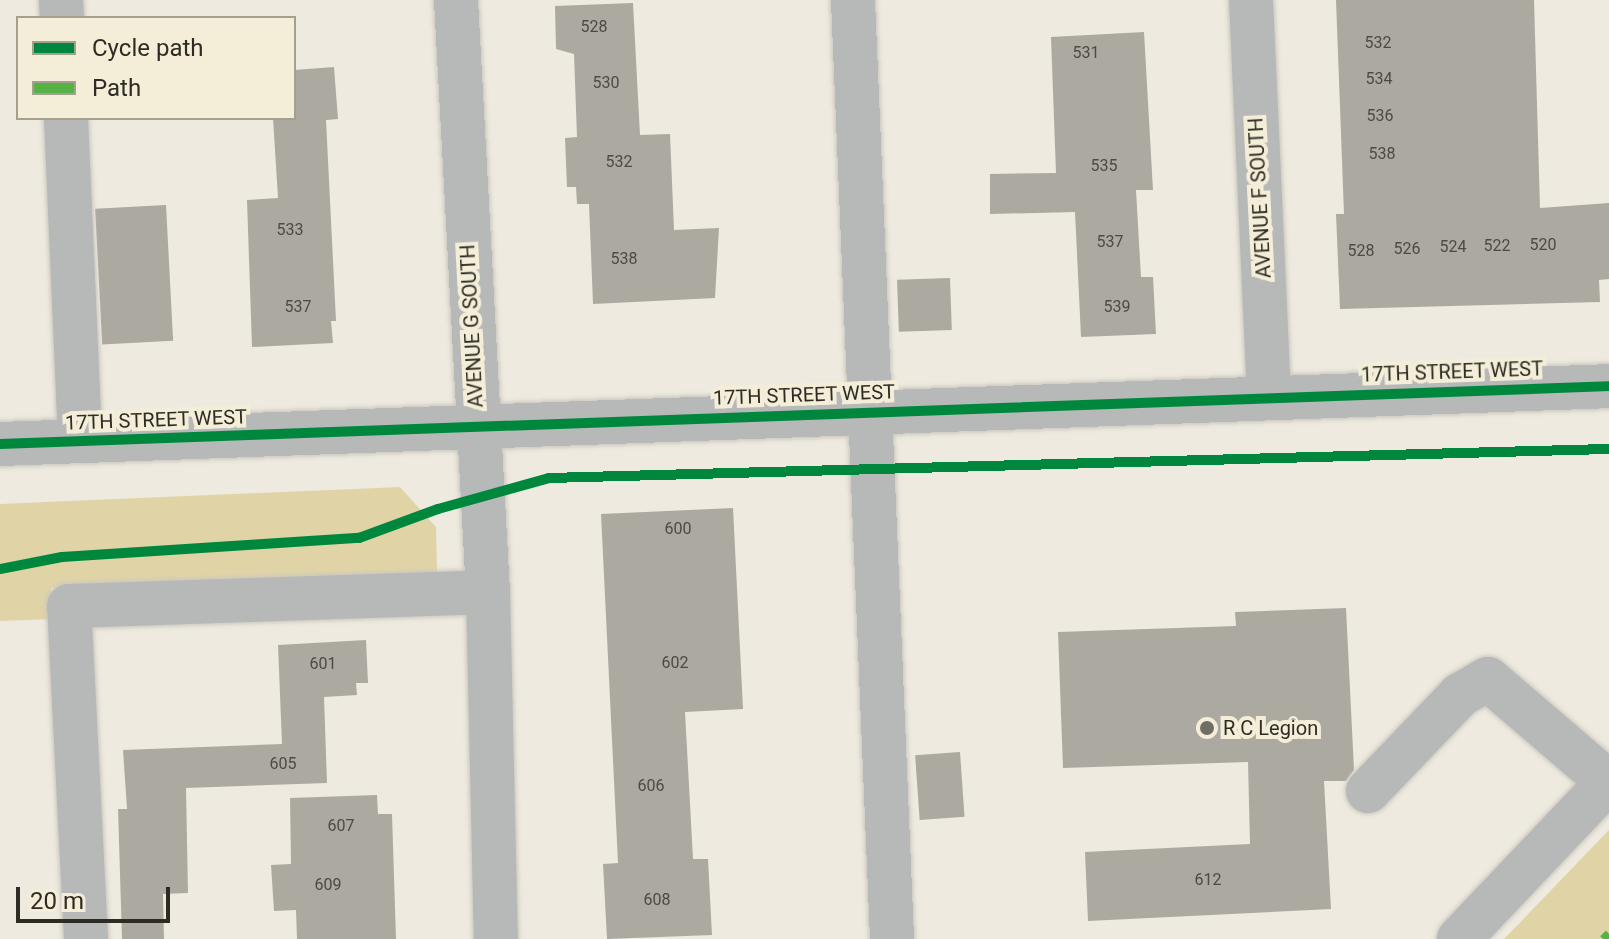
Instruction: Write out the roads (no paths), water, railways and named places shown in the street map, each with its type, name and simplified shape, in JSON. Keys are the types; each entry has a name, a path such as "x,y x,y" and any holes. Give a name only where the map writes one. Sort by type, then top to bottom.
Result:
{"street":[{"name":"AVENUE G SOUTH","path":"456,0 488,592 496,939"},
{"path":"853,0 892,939"},
{"name":"AVENUE F SOUTH","path":"1251,0 1269,395"},
{"path":"66,120 80,440"},
{"name":"17TH STREET WEST","path":"0,444 1269,395 1609,386"},
{"path":"86,939 69,606 488,592"},
{"path":"1368,791 1460,695 1488,679 1608,782 1459,939"}],"place":[{"name":"R C Legion","path":"1207,728"}]}
